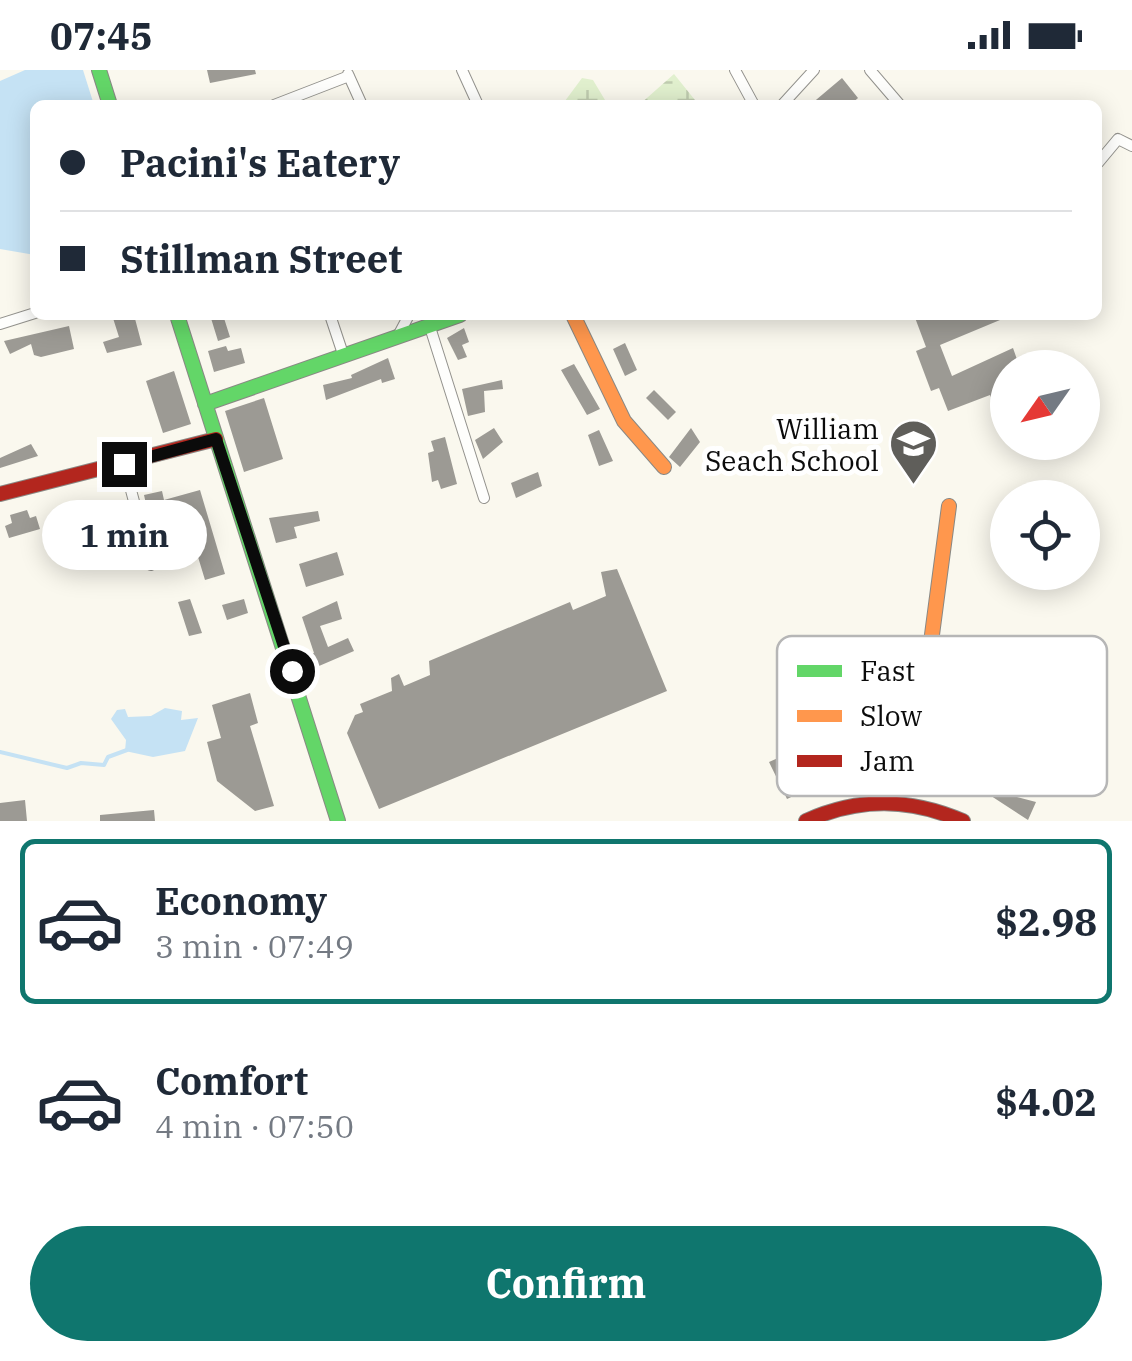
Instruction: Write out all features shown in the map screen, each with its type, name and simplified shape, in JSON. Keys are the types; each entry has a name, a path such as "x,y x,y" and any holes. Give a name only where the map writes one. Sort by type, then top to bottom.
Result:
{"street":[{"path":"99,70 108,100"},
{"path":"462,70 476,100"},
{"path":"735,70 751,100"},
{"path":"787,100 814,70"},
{"path":"870,70 896,100"},
{"path":"286,100 348,73 360,100"},
{"path":"1102,158 1118,139 1132,146"},
{"path":"0,324 30,315"},
{"path":"179,320 338,821"},
{"path":"332,320 343,354"},
{"path":"400,332 407,320"},
{"path":"206,404 442,320"},
{"path":"576,320 624,422 664,467"},
{"path":"428,324 484,498"},
{"path":"0,494 216,439"},
{"path":"124,464 152,565"},
{"path":"932,636 949,506"},
{"path":"881,800 883,796"},
{"path":"806,821 844,806 881,800 926,807 964,821"}],"green space":[{"path":"674,74 695,100 645,100"},
{"path":"582,78 593,80 605,100 566,100"}],"water":[{"path":"25,70 83,70 92,100 30,100 30,254 0,249 0,81"},
{"path":"165,708 182,711 181,720 198,718 185,751 153,757 125,751 126,740 111,719 117,710 125,709 128,717 151,716"}],"building":[{"path":"207,70 255,70 256,74 210,83"},
{"path":"842,78 858,98 856,100 816,100"},
{"path":"114,320 135,320 142,345 107,353 103,342 119,337"},
{"path":"212,320 225,320 230,337 218,341"},
{"path":"916,320 1000,320 940,345 952,376 990,359 990,395 948,411 939,388 931,391 916,351 926,347"},
{"path":"69,326 74,349 41,357 34,355 31,344 10,354 4,341"},
{"path":"464,328 469,342 462,345 467,357 458,360 447,338"},
{"path":"625,343 637,370 625,376 613,349"},
{"path":"226,346 228,351 241,348 245,363 214,372 208,351"},
{"path":"388,358 395,379 382,383 381,379 326,400 323,385 352,378 351,375"},
{"path":"574,364 600,409 587,415 561,370"},
{"path":"174,371 191,424 163,433 146,381"},
{"path":"502,380 503,389 484,391 485,412 468,416 462,389"},
{"path":"654,390 676,412 668,420 646,398"},
{"path":"264,398 283,459 244,472 225,411"},
{"path":"494,428 503,442 483,459 475,440"},
{"path":"691,428 700,442 680,467 669,457"},
{"path":"599,430 613,461 599,466 588,435"},
{"path":"445,437 457,484 441,489 438,480 432,482 428,453 434,451 431,441"},
{"path":"31,444 38,456 0,468 0,458"},
{"path":"538,472 542,486 516,498 511,483"},
{"path":"200,490 225,574 205,580 195,547 164,556 160,541 184,534 176,506 148,513 144,495 162,491 164,500"},
{"path":"27,510 30,518 36,516 40,529 9,538 5,526 12,523 10,515"},
{"path":"318,511 320,521 294,527 297,538 276,543 269,518"},
{"path":"337,552 344,575 306,587 299,564"},
{"path":"617,569 667,691 379,809 347,733 355,715 363,712 360,704 392,691 391,678 399,674 404,686 430,675 429,661 570,602 573,610 606,596 601,572"},
{"path":"190,599 202,633 189,636 178,602"},
{"path":"244,599 248,613 227,620 222,605"},
{"path":"337,601 342,619 320,626 328,647 348,638 354,651 312,669 306,656 314,653 302,617"},
{"path":"250,693 258,723 250,726 274,806 255,811 217,781 207,742 221,738 212,705"},
{"path":"777,758 777,778 769,762"},
{"path":"991,796 1036,802 1028,820"},
{"path":"25,800 27,821 0,821 0,803"},
{"path":"154,810 155,821 100,821 100,815"}],"waterway":[{"path":"0,752 67,768 81,763 104,765 108,757 127,750"}],"traffic: fast":[{"path":"99,70 108,100"},
{"path":"179,320 338,821"},
{"path":"205,404 446,320"}],"traffic: slow":[{"path":"575,320 624,421 664,467"},
{"path":"932,636 949,506"},
{"path":"881,800 883,796"}],"traffic: jam":[{"path":"0,494 216,439"},
{"path":"806,821 846,808 884,803 923,808 963,821"}],"place":[{"name":"William Seach School","path":"914,486"}],"route":[{"path":"124,464 216,439 292,671"}]}
